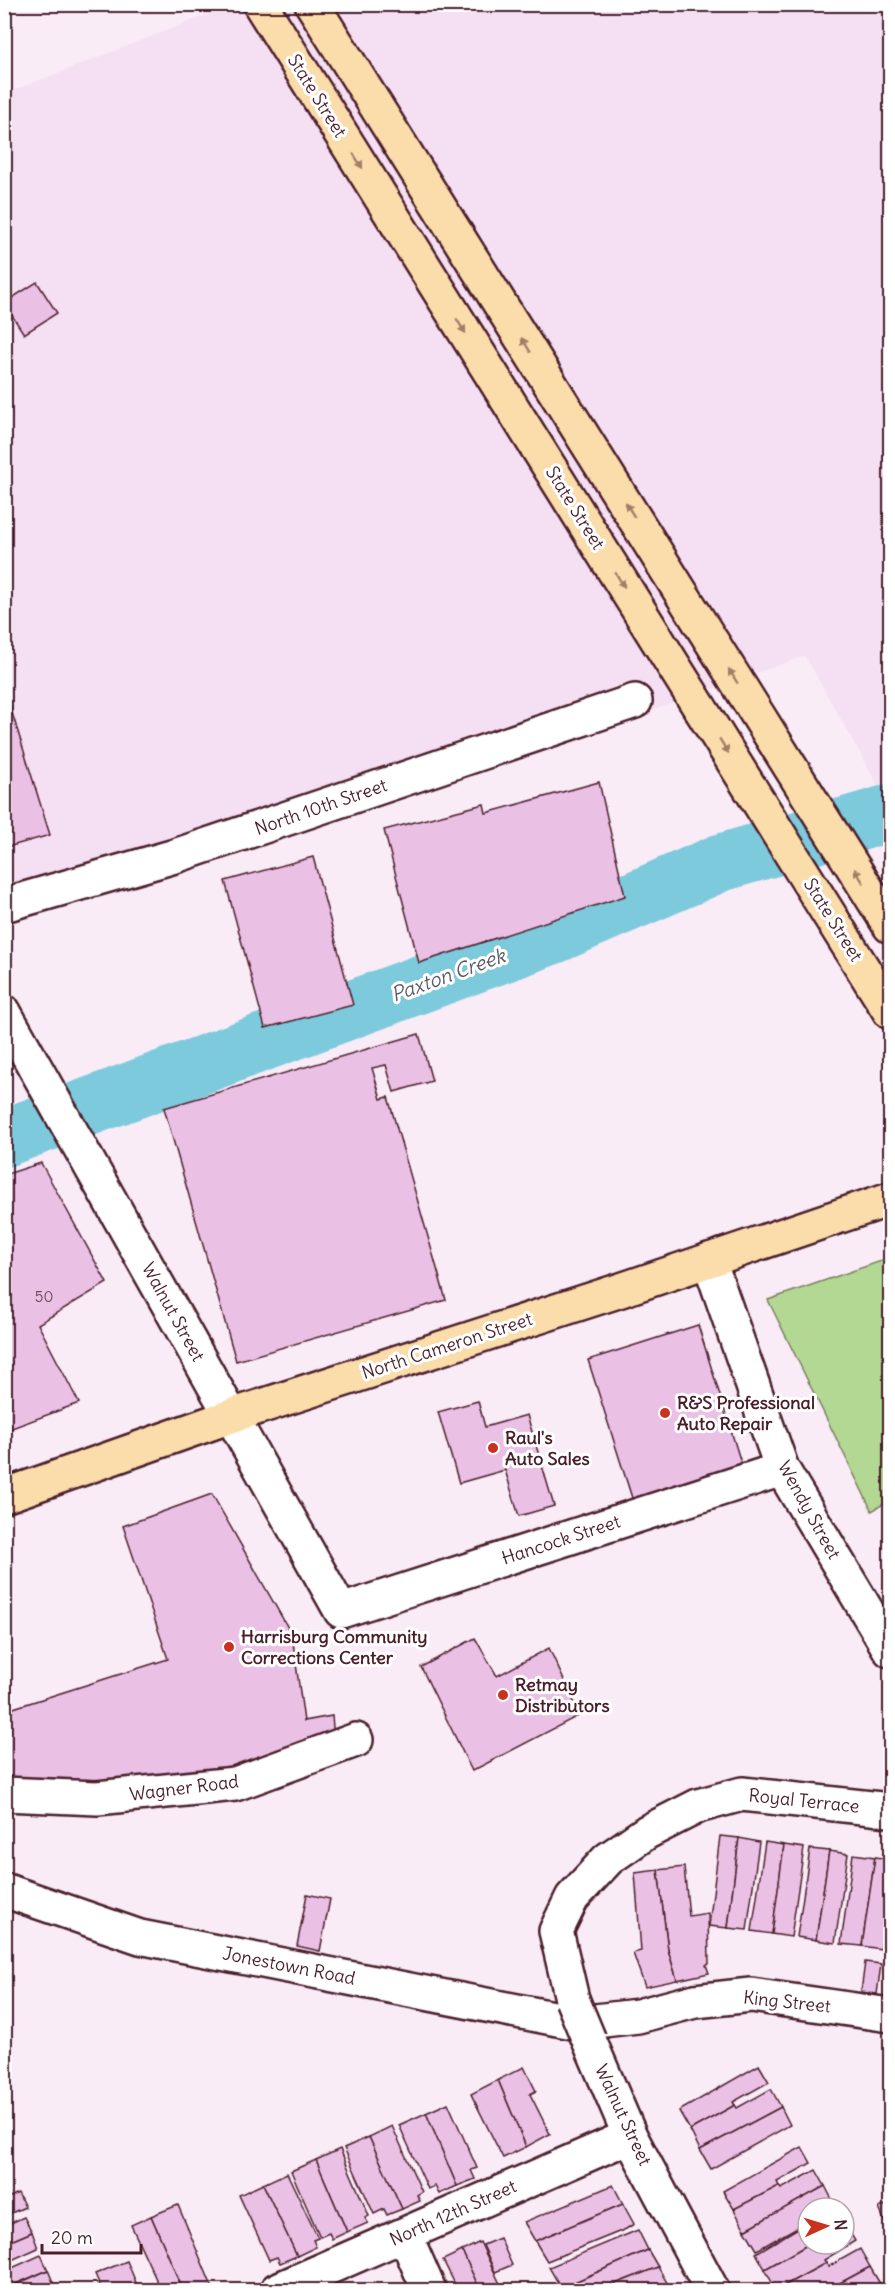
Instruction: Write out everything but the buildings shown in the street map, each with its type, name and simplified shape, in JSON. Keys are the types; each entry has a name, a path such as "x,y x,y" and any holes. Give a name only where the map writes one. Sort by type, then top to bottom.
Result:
{"main road":[{"name":"State Street","path":"260,4 891,1012"},
{"path":"312,4 891,926"},
{"name":"North Cameron Street","path":"4,1496 231,1416 891,1199"}],"street":[{"name":"North 10th Street","path":"4,905 175,856 635,701"},
{"name":"Walnut Street","path":"4,1012 341,1611"},
{"name":"Wendy Street","path":"709,1260 782,1468 891,1650"},
{"name":"Hancock Street","path":"341,1611 782,1468"},
{"name":"Wagner Road","path":"4,1794 97,1798 235,1784 356,1740"},
{"name":"Royal Terrace","path":"556,1931 572,1898 608,1859 647,1832 698,1806 742,1794 891,1810"},
{"name":"Jonestown Road","path":"4,1890 140,1937 580,2021"},
{"name":"Walnut Street","path":"556,1931 580,2021 630,2136 712,2290"},
{"name":"King Street","path":"580,2021 638,2016 695,2001 752,1995 891,2015"},
{"name":"North 12th Street","path":"277,2290 630,2136"},
{"path":"405,2235 429,2290"}],"shaded area":[{"path":"232,5 890,5 890,806 805,656 569,740 5,904 4,94"}],"green space":[{"path":"890,1258 890,1500 872,1511 768,1300"}],"waterway":[{"name":"Paxton Creek","path":"4,1138 556,934 720,863 890,813"}],"place":[{"name":"R&S Professional Auto Repair","path":"665,1413"},
{"name":"Raul's Auto Sales","path":"493,1448"},
{"name":"Harrisburg Community Corrections Center","path":"229,1647"},
{"name":"Retmay Distributors","path":"503,1695"}]}
